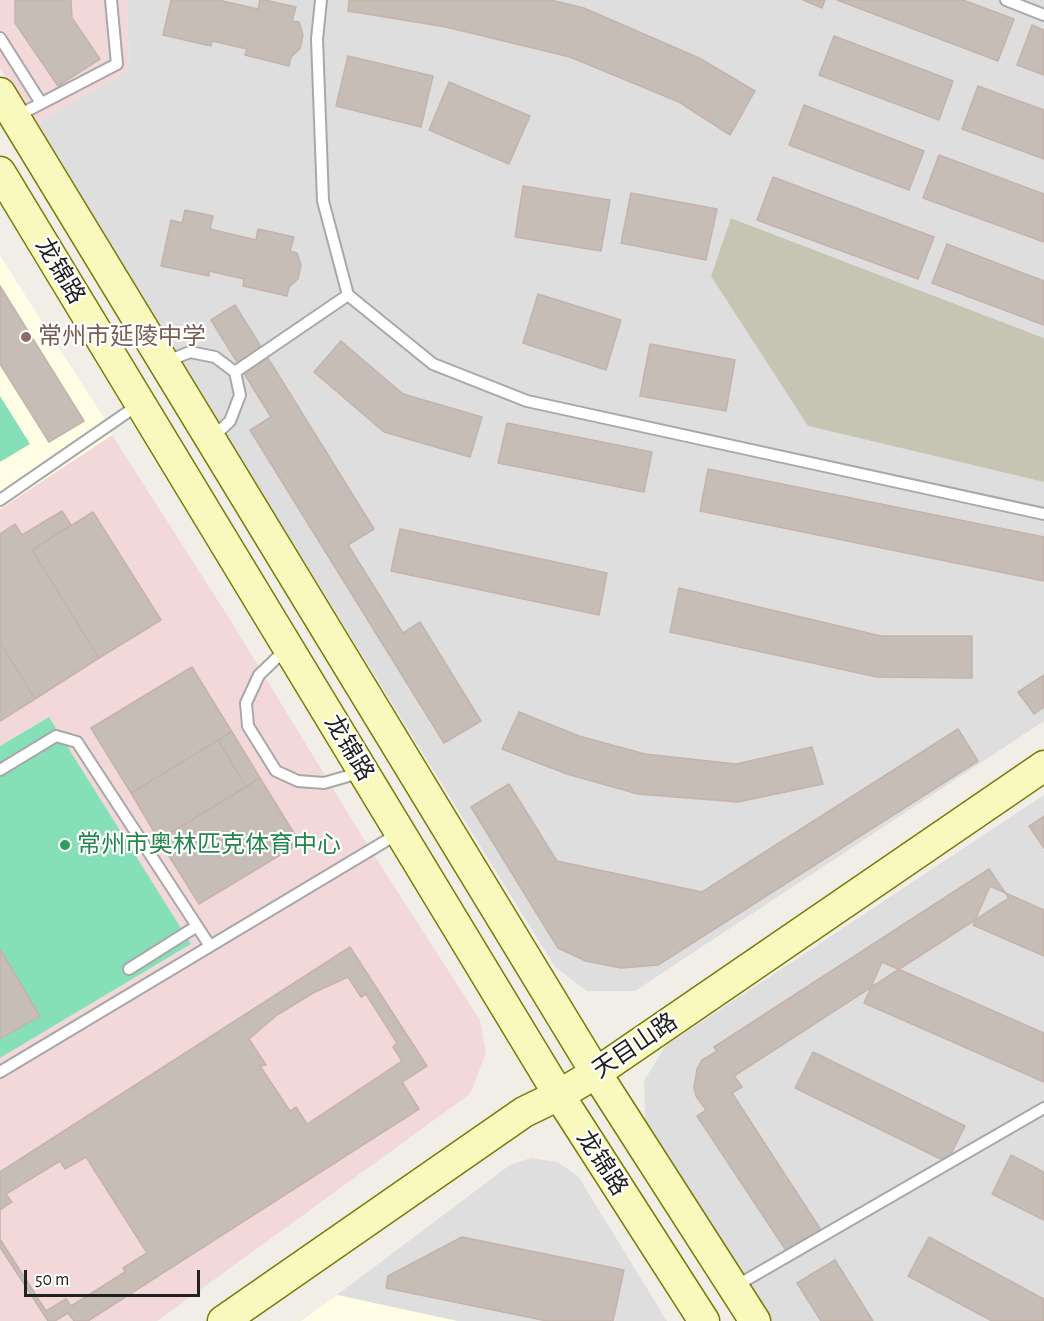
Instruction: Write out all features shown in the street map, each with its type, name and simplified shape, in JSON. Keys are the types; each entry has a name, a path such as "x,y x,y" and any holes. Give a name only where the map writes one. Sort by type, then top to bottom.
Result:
{"main road":[{"name":"龙锦路","path":"7,105 596,1073 755,1321"},
{"name":"龙锦路","path":"0,171 559,1095 704,1321"},
{"name":"天目山路","path":"223,1321 524,1112 596,1073 1044,766"}],"lane":[{"path":"7,105 41,103 117,64 111,0"},
{"path":"321,0 317,39 323,201 348,295 433,364 526,401 1044,514"},
{"path":"1006,0 1044,15"},
{"path":"0,38 41,103"},
{"path":"235,372 348,295"},
{"path":"164,362 190,352 214,357 235,372 240,395 230,421 210,439"},
{"path":"0,500 140,403"},
{"path":"288,647 259,675 246,703 248,726 276,771 298,780 324,783 363,771"},
{"path":"0,770 56,736 77,741 210,946"},
{"path":"0,1072 400,832"},
{"path":"129,969 197,926"},
{"path":"734,1287 1044,1108"}],"shaded area":[{"path":"0,0 127,0 129,70 34,124 0,68"},
{"path":"127,0 1044,0 1044,338 732,218 808,426 1044,482 1044,721 635,991 587,991 555,967 34,124 129,70"},
{"path":"731,218 1044,338 1044,482 808,426 711,276"},
{"name":"常州市延陵中学","path":"0,256 104,418 112,435 0,509"},
{"path":"112,435 229,618 365,841 480,1020 486,1053 470,1094 157,1321 0,1321 0,1058 191,944 49,717 0,746 0,509"},
{"path":"1044,795 1044,1321 767,1321 645,1121 644,1081 665,1046"},
{"path":"531,1158 557,1162 578,1176 667,1321 457,1321 337,1295 510,1165"},
{"path":"337,1295 457,1321 301,1321"}],"green space":[{"path":"0,396 30,444 0,462"},
{"name":"常州市奥林匹克体育中心","path":"49,717 191,944 0,1058 0,746"}],"building":[{"path":"15,0 71,0 72,18 100,59 58,86 15,23"},
{"path":"171,0 218,0 258,9 260,0 265,0 296,7 292,21 299,22 303,35 300,49 291,57 289,66 245,55 247,49 212,41 211,46 163,35"},
{"path":"349,0 551,0 584,8 699,58 755,91 730,135 679,102 570,57 446,27 348,11"},
{"path":"803,0 825,0 822,8"},
{"path":"837,0 963,0 1014,19 998,61"},
{"path":"1032,25 1044,30 1044,75 1017,65"},
{"path":"834,36 953,81 939,120 819,75"},
{"path":"348,56 433,76 421,127 336,106"},
{"path":"449,82 530,116 509,164 429,130"},
{"path":"978,86 1044,110 1044,159 962,129"},
{"path":"804,105 924,151 909,190 789,145"},
{"path":"939,155 1044,194 1044,242 923,198"},
{"path":"773,177 934,237 918,279 757,220"},
{"path":"523,186 610,200 601,251 515,237"},
{"path":"631,193 717,209 706,260 621,243"},
{"path":"185,210 213,216 210,229 256,240 258,229 294,237 290,251 297,253 301,265 298,279 289,287 287,296 243,286 244,279 209,271 209,276 161,266 171,220 182,223"},
{"path":"947,244 1044,281 1044,325 932,283"},
{"path":"0,286 84,421 49,442 0,364"},
{"path":"538,294 621,320 606,370 523,343"},
{"path":"235,305 374,529 348,545 403,633 420,622 481,721 444,743 250,430 271,417 211,320"},
{"path":"341,341 403,394 482,417 470,457 384,432 314,372"},
{"path":"650,344 735,360 726,411 640,396"},
{"path":"507,423 652,452 644,492 498,463"},
{"path":"708,469 1044,537 1044,581 700,511"},
{"path":"62,511 71,525 32,550 99,658 35,699 0,642 0,534 15,524 22,535"},
{"path":"93,512 161,620 99,658 32,550"},
{"path":"400,529 607,573 599,615 391,571"},
{"path":"679,588 881,636 972,636 972,678 877,677 670,632"},
{"path":"0,642 35,699 0,721"},
{"path":"192,667 232,732 131,793 91,728"},
{"path":"1044,675 1044,707 1034,714 1018,692"},
{"path":"519,712 579,736 645,754 736,764 812,747 823,784 738,802 638,794 567,774 502,749"},
{"path":"958,729 978,761 658,965 621,968 586,961 558,948 471,807 509,784 557,861 702,892"},
{"path":"232,732 260,778 246,787 218,740"},
{"path":"218,740 246,787 159,840 131,793"},
{"path":"260,778 300,843 199,904 159,840"},
{"path":"1044,816 1044,848 1029,826"},
{"path":"989,869 1009,898 734,1076 742,1087 732,1093 821,1230 787,1252 697,1116 706,1110 696,1096 694,1087 697,1069 702,1060 717,1051 714,1047"},
{"path":"990,886 1044,910 1044,956 973,925"},
{"path":"350,947 427,1066 402,1082 419,1109 88,1321 74,1321 68,1313 55,1321 48,1321 0,1247 0,1172"},
{"path":"0,949 40,1016 0,1039"},
{"path":"882,962 1044,1033 1044,1082 864,1003"},
{"path":"348,977 361,997 366,994 397,1043 393,1047 402,1061 307,1124 296,1107 290,1111 260,1066 266,1065 249,1039 277,1015 313,993"},
{"path":"813,1052 965,1126 947,1162 795,1088"},
{"path":"1011,1155 1044,1172 1044,1220 992,1194"},
{"path":"86,1157 147,1253 123,1268 125,1272 71,1306 66,1299 46,1311 0,1239 0,1210 12,1202 6,1194 60,1161 65,1169"},
{"path":"462,1237 624,1270 613,1321 547,1321 386,1288 388,1276"},
{"path":"929,1237 1044,1299 1044,1321 992,1321 908,1276"},
{"path":"835,1260 873,1321 821,1321 797,1283"}],"place":[{"name":"常州市延陵中学","path":"26,337"},
{"name":"常州市奥林匹克体育中心","path":"65,845"}]}
